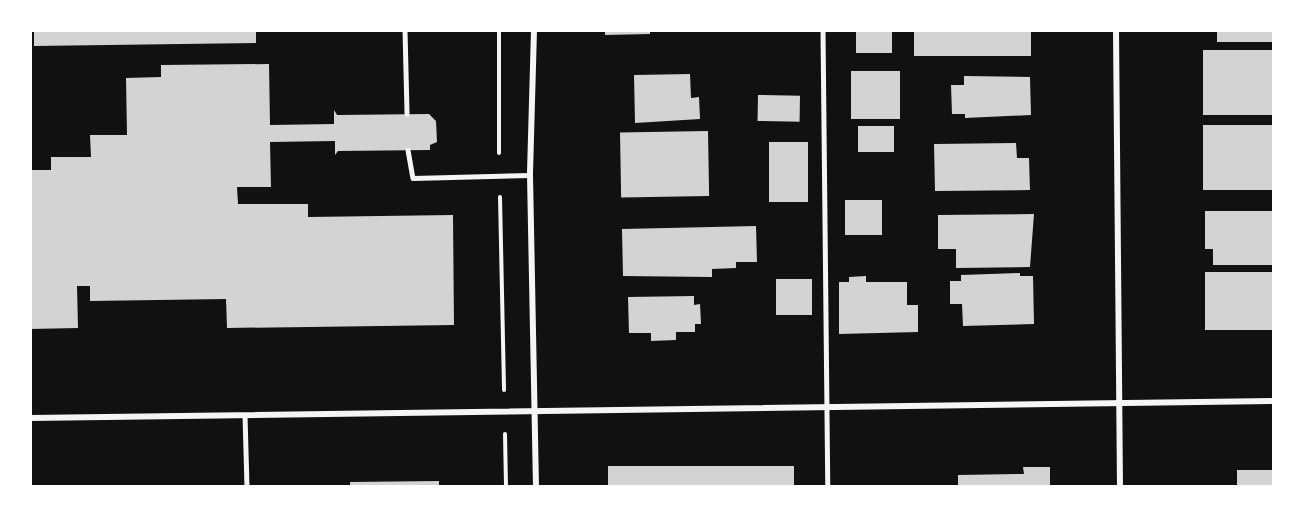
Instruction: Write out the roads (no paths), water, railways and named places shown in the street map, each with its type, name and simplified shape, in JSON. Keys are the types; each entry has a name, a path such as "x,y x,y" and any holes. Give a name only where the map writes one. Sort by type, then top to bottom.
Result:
{"street":[{"path":"534,30 530,175 536,487"},
{"path":"1116,30 1120,487"},
{"path":"30,418 535,409 1119,405 1274,401"}],"lane":[{"path":"405,30 407,114"},
{"path":"823,30 828,487"},
{"path":"408,150 413,178 482,174 499,177 530,175"},
{"path":"245,415 247,487"}]}
